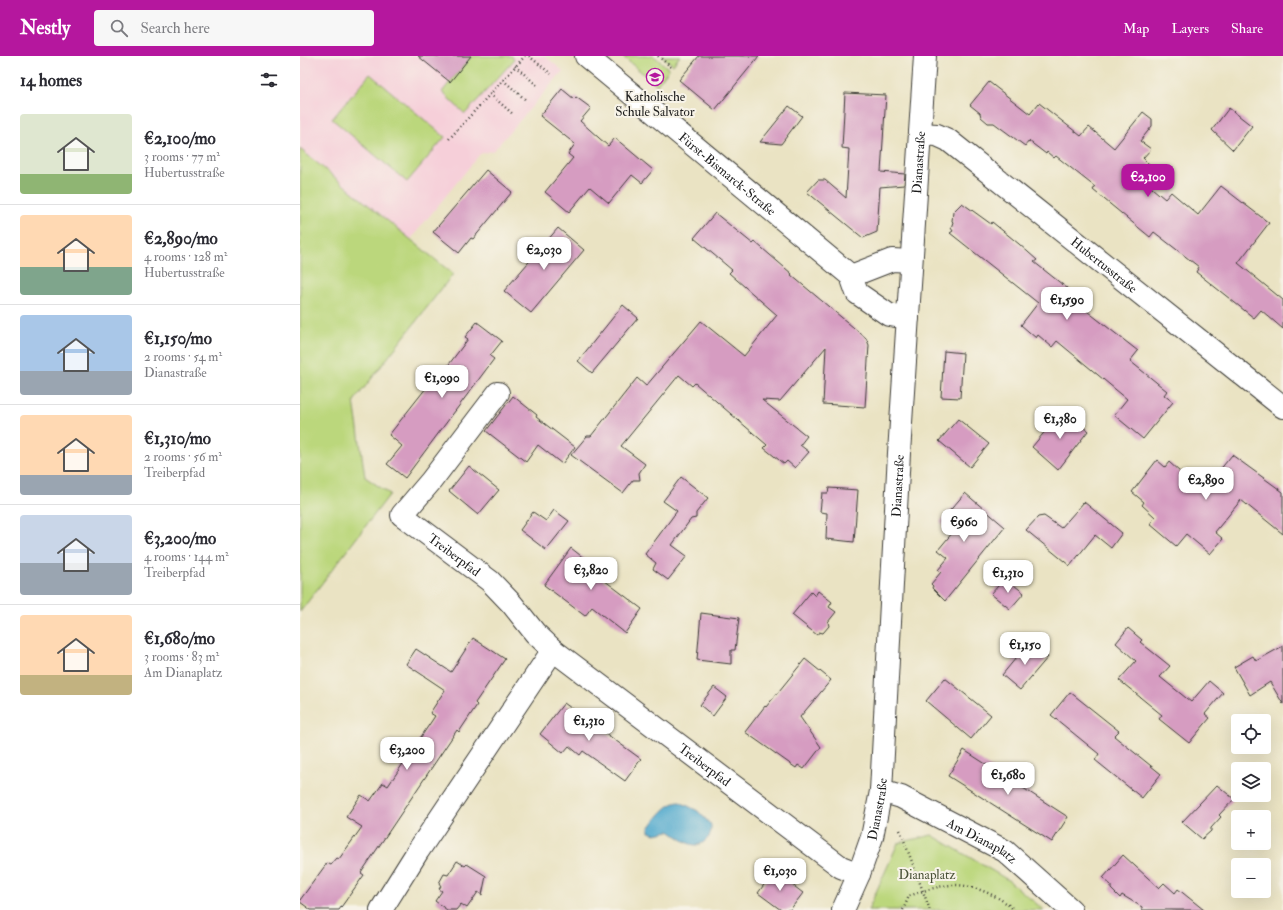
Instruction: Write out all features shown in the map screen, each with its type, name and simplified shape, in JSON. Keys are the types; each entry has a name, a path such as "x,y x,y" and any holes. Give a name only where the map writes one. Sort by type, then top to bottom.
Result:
{"street":[{"name":"Fürst-Bismarck-Straße","path":"586,56 852,276 857,293 889,315 908,318"},
{"name":"Dianastraße","path":"843,910 859,874 872,837 881,791 911,261 925,56"},
{"name":"Hubertusstraße","path":"920,134 937,135 948,140 1283,408"},
{"path":"852,276 892,260 911,261"},
{"name":"Treiberpfad","path":"498,393 431,481 402,515 490,581 512,604 535,633 553,650 841,867 859,874"},
{"path":"381,910 422,844 553,650"},
{"name":"Am Dianaplatz","path":"881,791 901,797 1005,851 1071,910"}],"path":[{"path":"449,139 525,56"},
{"path":"529,56 551,74"},
{"path":"658,56 671,66"},
{"path":"515,66 539,87"},
{"path":"503,80 526,101"},
{"path":"490,94 514,115"},
{"path":"900,830 930,910"},
{"path":"903,910 909,896 923,891 953,885 983,890 1009,905 1014,910"}],"shaded area":[{"path":"300,56 545,56 563,71 494,150 480,154 410,240 300,149"}],"green space":[{"path":"471,56 512,56 514,60 465,114 442,92"},
{"name":"Katholische Schule Salvator","path":"622,56 654,56 669,69 657,85"},
{"path":"662,56 680,56 673,65"},
{"path":"370,74 445,137 407,182 332,119"},
{"path":"300,149 453,274 354,401 365,477 390,494 300,612"},
{"name":"Dianaplatz","path":"932,835 1008,880 1044,910 868,910 898,843"}],"water":[{"path":"680,802 698,811 711,825 709,837 701,844 697,845 687,843 669,831 655,834 649,832 649,828 666,808"}],"building":[{"path":"418,56 471,56 450,82"},
{"path":"699,56 759,56 715,110 679,80"},
{"path":"989,82 1030,114 1039,103 1081,136 1089,127 1114,148 1143,112 1152,119 1152,126 1140,141 1151,149 1143,158 1150,165 1140,178 1165,199 1171,192 1198,215 1221,186 1269,223 1238,263 1283,300 1283,329 1261,310 1254,318 1196,272 1199,267 1154,232 1150,237 1093,190 1095,187 1056,156 1054,158 1047,152 1046,154 1029,141 1025,146 994,123 988,123 981,117 980,113 970,105"},
{"path":"562,89 574,99 576,97 591,108 580,121 608,146 615,138 653,170 642,183 632,175 609,203 590,187 569,212 545,192 573,158 568,154 575,144 540,116"},
{"path":"845,93 886,95 881,172 905,174 904,185 880,187 877,232 863,238 807,192 818,180 825,180 846,198 849,149 842,148"},
{"path":"789,106 802,116 781,144 760,142"},
{"path":"1229,108 1252,126 1233,150 1212,130"},
{"path":"486,170 512,192 473,239 471,238 459,253 433,232"},
{"path":"962,203 991,224 992,222 1019,244 1037,260 1034,262 1087,304 1083,308 1138,351 1130,361 1167,391 1164,395 1173,402 1143,439 1114,415 1127,399 1057,341 1052,347 1038,335 1036,338 1021,325 1038,303 950,233 953,231 951,228 953,222 953,212"},
{"path":"715,213 753,244 755,242 792,274 791,275 866,338 869,345 865,407 823,404 826,347 780,401 762,400 807,436 800,445 809,452 795,468 787,461 784,464 764,448 767,445 695,383 692,386 679,375 621,446 645,464 639,473 640,480 633,480 623,493 571,455 587,436 591,436 637,378 646,386 701,321 744,356 777,315 729,273 732,270 694,238"},
{"path":"558,228 584,250 531,313 504,291"},
{"path":"623,305 638,318 592,373 578,361"},
{"path":"477,322 502,341 490,356 494,359 405,478 387,464 402,446 389,435 434,378 437,380 468,339 465,337"},
{"path":"944,351 963,353 960,398 941,397"},
{"path":"513,396 537,415 536,417 575,447 562,464 538,445 526,462 486,431"},
{"path":"1063,410 1088,431 1058,470 1032,447"},
{"path":"958,419 989,444 970,467 939,441"},
{"path":"1232,455 1283,492 1283,534 1241,500 1215,532 1223,539 1210,554 1186,534 1176,546 1150,524 1155,517 1142,505 1144,502 1132,492 1157,460 1165,467 1169,462 1202,492"},
{"path":"469,466 499,490 478,515 449,491"},
{"path":"681,477 708,498 696,513 696,518 691,519 672,545 687,556 668,580 653,569 656,563 645,554 677,511 663,501"},
{"path":"829,488 858,490 854,542 826,539 827,513 820,512 822,493 828,493"},
{"path":"965,493 1005,527 945,601 932,588 933,586 931,584 941,572 938,570 948,558 938,550 953,532 940,522"},
{"path":"1084,502 1122,533 1111,548 1095,535 1070,566 1026,530 1038,517 1044,516 1061,528"},
{"path":"554,510 569,521 546,550 520,530 533,512 546,521"},
{"path":"571,548 599,570 596,574 642,609 625,633 592,607 585,616 544,585"},
{"path":"1005,578 1024,593 1010,609 991,594"},
{"path":"818,591 832,602 829,607 836,612 828,622 829,626 823,633 819,632 817,635 792,615 811,592 815,596"},
{"path":"701,613 739,618 735,650 731,650 731,664 697,660"},
{"path":"1128,628 1142,640 1140,642 1170,666 1160,677 1191,702 1209,681 1223,693 1205,714 1210,718 1189,743 1159,719 1162,715 1119,680 1136,661 1116,643"},
{"path":"473,638 505,659 475,703 477,705 459,732 457,730 361,873 364,875 339,910 311,910 300,902 300,900 327,863 331,865 337,858 339,859 362,827 346,817 361,795 370,801 383,783 388,786 435,716 430,713 445,690 406,664 416,649 451,672"},
{"path":"1030,641 1048,657 1020,690 1002,675"},
{"path":"1283,646 1283,704 1270,682 1250,695 1234,667 1253,656 1256,661"},
{"path":"805,659 831,680 800,717 821,747 804,769 798,765 796,768 745,732"},
{"path":"945,678 991,715 971,739 926,701"},
{"path":"714,687 727,697 713,716 700,705"},
{"path":"1070,692 1119,731 1114,736 1161,774 1142,798 1095,760 1099,754 1051,715"},
{"path":"564,703 641,759 625,781 583,751 580,755 569,746 563,753 540,734"},
{"path":"964,750 1068,817 1052,842 948,776"},
{"path":"1217,785 1231,797 1231,802 1219,815 1221,817 1211,828 1211,831 1202,839 1182,822"},
{"path":"1123,855 1159,888 1164,883 1175,893 1178,889 1204,910 1142,910 1142,907 1122,895 1120,898 1111,889 1111,885 1103,878"},
{"path":"457,861 465,866 467,864 486,876 482,895 478,892 467,908 461,904 456,910 447,910 435,901 442,891 439,889 441,886 439,883 444,874 448,875"},
{"path":"774,871 803,893 790,910 781,910 758,893"}],"place":[{"name":"Katholische Schule Salvator","path":"655,77"}]}
